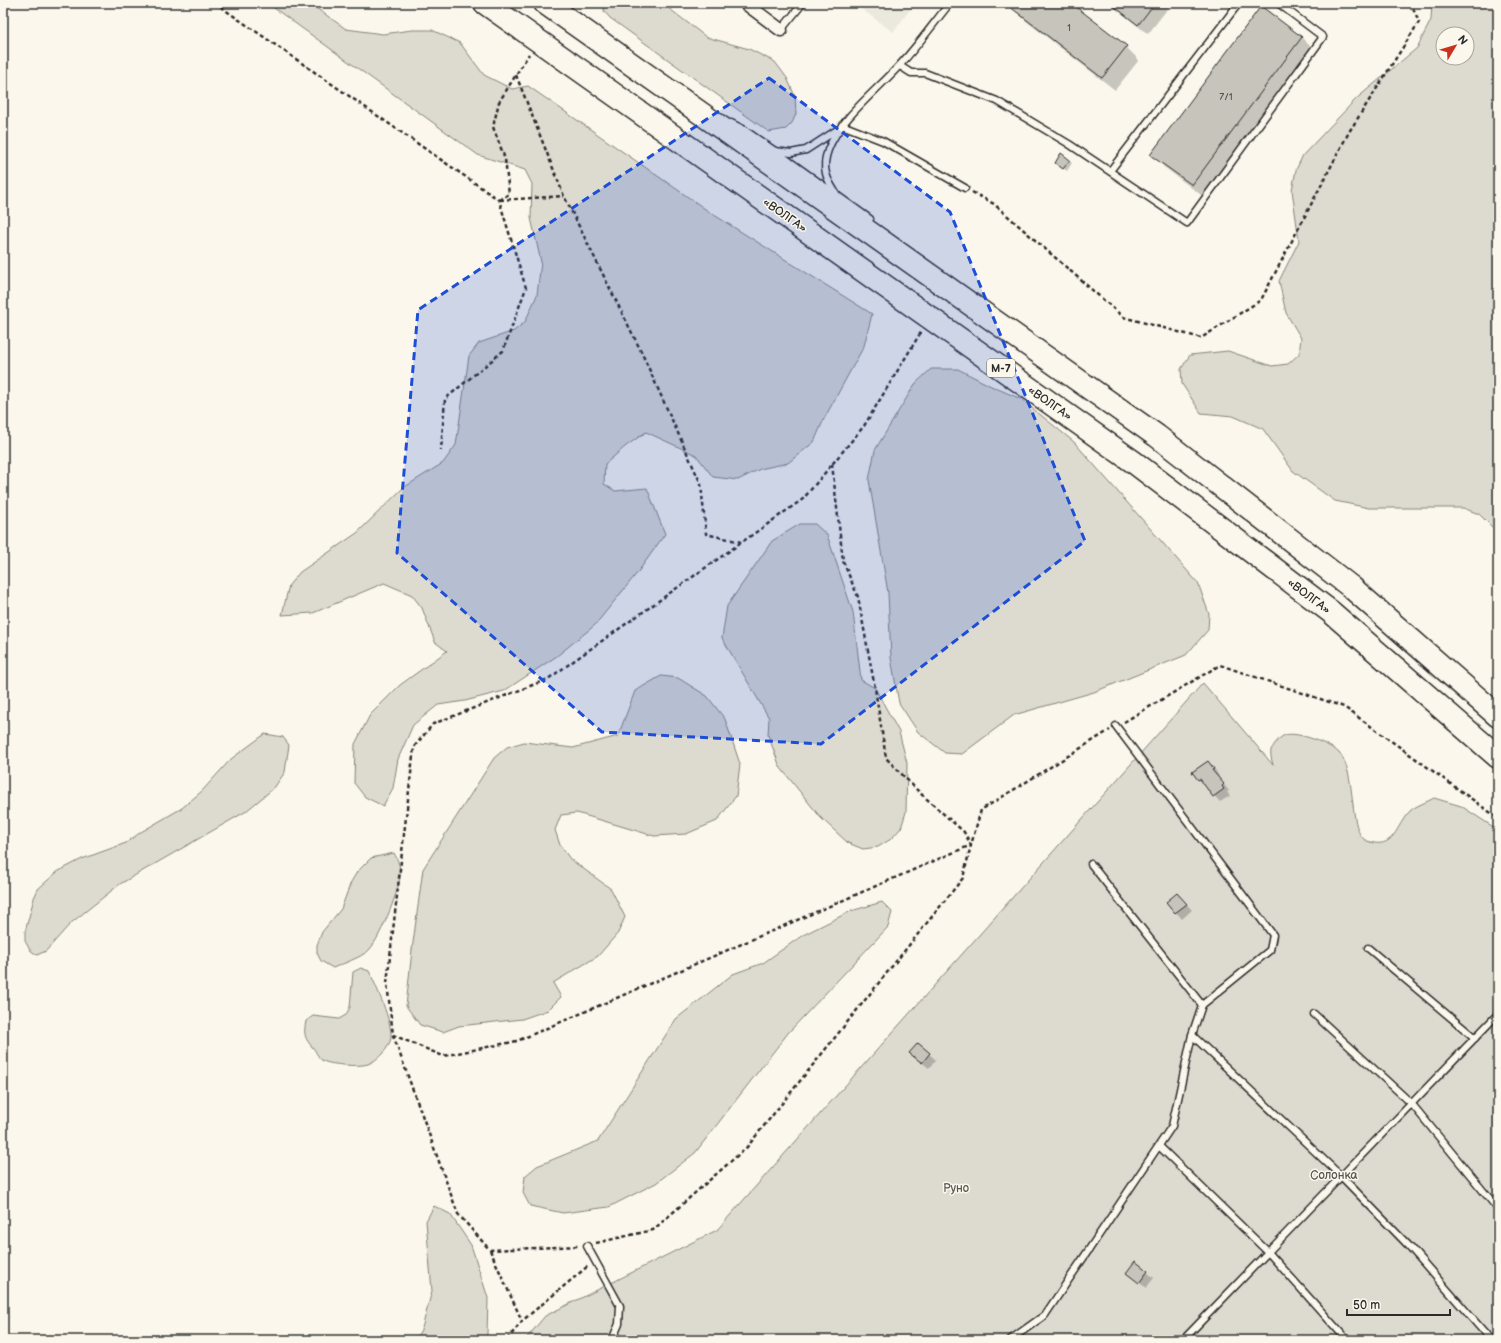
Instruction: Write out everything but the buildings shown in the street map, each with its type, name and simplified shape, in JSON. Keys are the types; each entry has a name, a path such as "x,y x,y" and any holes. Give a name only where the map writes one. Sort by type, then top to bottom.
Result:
{"highway":[{"name":"«ВОЛГА»","path":"485,3 1135,463 1331,612 1498,757"},
{"path":"545,3 1157,436 1350,586 1498,716"}],"street":[{"path":"745,3 781,30"}],"lane":[{"path":"781,30 803,3"},
{"path":"775,151 791,153 806,150 840,127 900,66 950,3"},
{"path":"1110,171 1239,3"},
{"path":"900,66 911,73 925,73 997,101 1069,144 1187,223 1323,37 1278,3"},
{"path":"704,116 728,121 743,129 874,223"},
{"path":"840,127 883,141 965,188"},
{"path":"837,195 827,181 824,167 827,151 840,127"},
{"path":"884,234 895,245 900,255"},
{"path":"1010,1340 1045,1315 1172,1126 1192,1035 1202,1005 1270,950 1273,935 1116,726"},
{"path":"1091,864 1202,1005"},
{"path":"1368,948 1475,1038"},
{"path":"1314,1014 1411,1103 1498,1209"},
{"path":"1183,1340 1498,1014"},
{"path":"1192,1035 1341,1176 1409,1246 1491,1340"},
{"path":"1159,1146 1268,1252 1347,1340"},
{"path":"587,1246 620,1306 619,1324 612,1340"}],"path":[{"path":"215,3 499,200 526,288 503,351 445,399 441,450"},
{"path":"965,188 994,204 1123,317 1201,338 1261,300 1349,132 1419,22 1411,3"},
{"path":"499,200 509,194 505,159 493,127 499,102 537,40"},
{"path":"516,75 564,196 640,349 701,484 706,534 741,542"},
{"path":"499,200 564,196"},
{"path":"522,1321 490,1250 458,1214 393,1035 387,983 414,747 433,724 548,679 803,499 864,426 929,317"},
{"path":"832,464 843,561 858,597 886,758 920,793 964,832 971,845"},
{"path":"490,1250 587,1246 653,1230 747,1147 963,878 981,810 1116,726 1220,665 1344,707 1498,818"},
{"path":"393,1035 443,1056 517,1042 971,845"},
{"path":"507,1340 522,1321 595,1260"}],"highlighted area":[{"path":"769,78 950,212 1085,541 821,744 602,732 397,553 418,310"}],"shaded area":[{"path":"853,3 915,3 893,32"}],"green space":[{"path":"267,3 309,3 346,29 383,34 412,30 432,30 460,43 484,75 512,89 528,86 711,213 872,314 864,346 824,419 814,442 788,463 760,469 738,480 713,477 696,455 646,432 626,446 605,464 604,484 615,491 647,488 665,534 638,572 595,625 557,656 504,691 465,701 438,705 413,725 398,759 393,788 383,806 365,797 354,783 355,744 370,715 400,685 447,651 435,642 422,608 412,595 384,583 313,613 282,615 289,585 300,572 357,533 403,488 443,463 456,445 469,356 479,343 514,331 525,322 537,295 541,262 531,218 532,184 525,170 478,155"},
{"path":"604,3 662,3 706,37 749,49 775,62 787,78 795,96 796,114 792,123 786,129 769,132 610,18 604,11"},
{"path":"1432,3 1498,3 1498,533 1479,514 1463,508 1369,508 1335,501 1293,471 1263,429 1233,416 1201,413 1182,384 1181,369 1190,355 1228,351 1272,366 1288,364 1299,354 1301,338 1286,313 1279,281 1299,241 1292,190 1296,170 1303,155 1356,99 1417,48 1431,20"},
{"path":"931,369 958,369 1021,399 1074,442 1198,583 1209,614 1208,630 1186,655 1094,692 1014,715 962,754 945,753 918,732 899,703 891,658 888,593 869,480 875,450 915,384"},
{"path":"800,524 815,524 827,535 853,612 861,680 875,688 899,732 907,763 906,812 901,828 891,839 878,847 863,849 848,843 821,818 780,767 768,735 769,718 722,638 727,606 772,541"},
{"path":"661,676 678,678 707,696 725,719 740,764 736,796 717,821 686,834 654,836 577,813 561,815 555,830 560,845 570,859 611,889 625,917 618,933 598,956 553,983 561,997 548,1010 522,1019 459,1026 443,1032 420,1025 406,1006 423,869 494,758 507,747 524,742 573,748 618,736 635,691"},
{"path":"1203,683 1273,765 1271,750 1279,739 1285,735 1291,734 1314,739 1335,749 1345,762 1349,774 1357,827 1361,836 1367,841 1383,843 1389,840 1412,809 1434,798 1461,806 1498,830 1498,1340 525,1340 545,1316 717,1230"},
{"path":"265,734 283,737 289,745 285,772 274,788 245,812 120,884 71,923 46,951 37,955 30,950 25,941 25,932 34,898 38,889 57,872 82,859 126,843 141,832 182,808 202,791 231,759"},
{"path":"394,853 400,867 399,884 387,917 372,947 359,957 333,968 321,961 317,953 317,945 322,932 341,909 351,882 357,872 371,858"},
{"path":"882,902 892,912 888,927 788,1033 695,1153 656,1183 609,1207 563,1213 530,1206 523,1193 525,1176 537,1166 598,1141 676,1019 733,974 763,963 803,935 851,911"},
{"path":"361,968 369,971 379,994 391,1030 390,1041 383,1053 376,1060 368,1064 346,1065 332,1064 323,1061 307,1039 305,1033 306,1021 313,1016 339,1019 346,1015 350,1007 353,972"},
{"path":"434,1206 450,1214 471,1245 488,1298 487,1334 484,1340 415,1340 422,1328 432,1291 426,1221"}],"park label":[{"name":"Солонка","path":"1334,1175"},
{"name":"Руно","path":"956,1188"}]}
